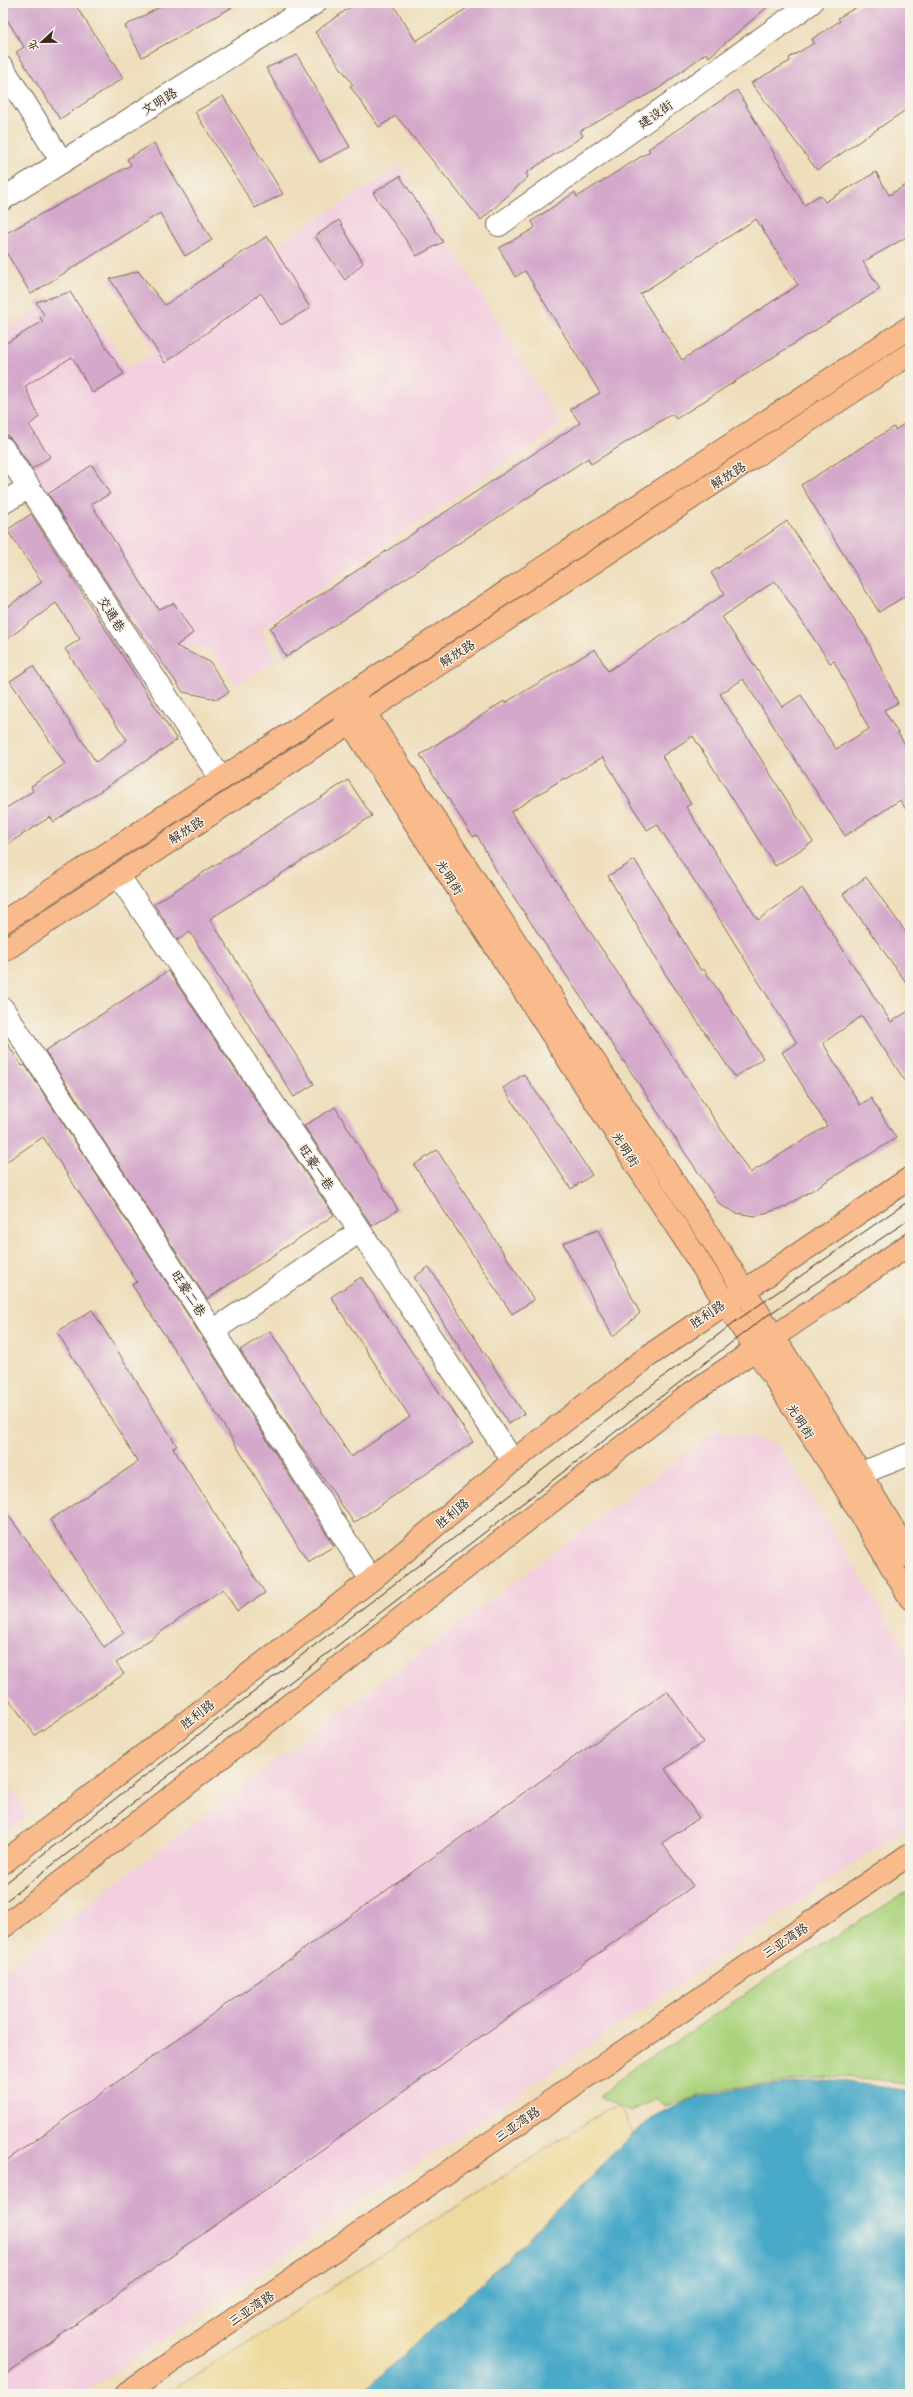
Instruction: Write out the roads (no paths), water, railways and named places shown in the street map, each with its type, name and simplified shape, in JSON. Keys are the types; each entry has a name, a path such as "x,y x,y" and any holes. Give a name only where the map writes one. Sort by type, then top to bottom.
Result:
{"main road":[{"name":"解放路","path":"3,922 910,326"},
{"name":"解放路","path":"3,951 910,354"},
{"name":"光明街","path":"344,698 744,1290 773,1336 850,1477 910,1598"},
{"name":"光明街","path":"358,718 754,1349 910,1557"},
{"name":"胜利路","path":"3,1863 371,1580 513,1462 647,1357 724,1302 910,1178"},
{"path":"3,1927 690,1394 910,1244"},
{"name":"三亚湾路","path":"125,2394 910,1854"}],"street":[{"name":"文明路","path":"4,196 62,162 315,3"},
{"name":"建设街","path":"499,225 811,3"},
{"path":"3,68 62,162"},
{"name":"交通巷","path":"3,448 221,779"},
{"path":"3,503 29,487"},
{"name":"旺豪一巷","path":"118,874 360,1231 513,1462"},
{"name":"旺豪二巷","path":"3,1009 213,1331 371,1580"},
{"path":"213,1331 360,1231"},
{"path":"850,1477 910,1454"}],"water":[{"path":"825,2079 910,2091 910,2394 361,2394 489,2276 564,2204 625,2141 651,2119 681,2103 700,2097 742,2089"}],"tram line":[{"path":"3,1885 736,1321 910,1200"},
{"path":"3,1903 762,1319 910,1219"}]}
